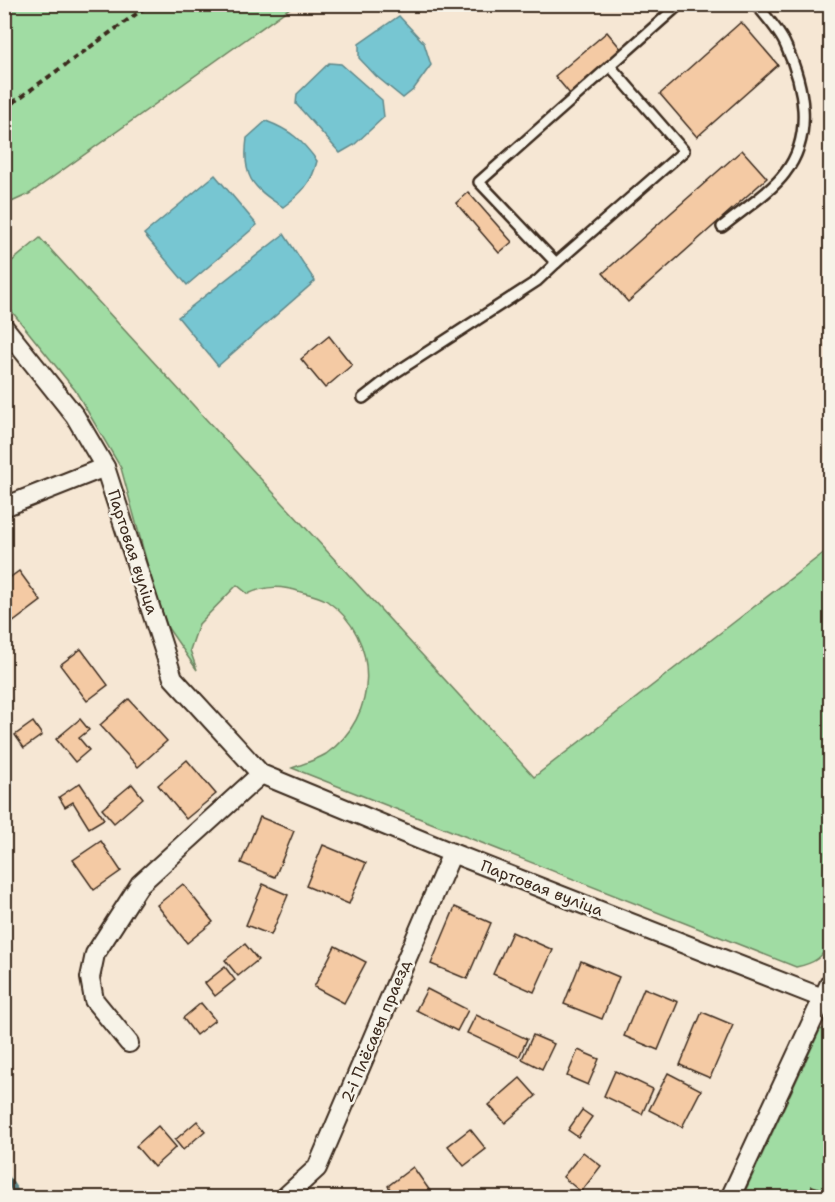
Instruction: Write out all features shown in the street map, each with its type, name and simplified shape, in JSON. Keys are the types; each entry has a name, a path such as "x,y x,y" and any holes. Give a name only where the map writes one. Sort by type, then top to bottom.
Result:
{"street":[{"name":"Партовая вуліца","path":"4,327 75,416 105,467 173,678 261,774 452,853 828,994"},
{"path":"4,507 105,467"},
{"path":"129,1043 93,1000 90,978 95,954 140,884 261,774"},
{"name":"2-і Плёсавы праезд","path":"284,1197 317,1168 452,853"},
{"path":"730,1197 812,1018 828,994"}],"lane":[{"path":"556,263 479,182 680,4"},
{"path":"722,227 785,174 796,156 805,115 801,88 786,44 756,4"},
{"path":"363,398 395,373 537,281 684,151 610,66"}],"path":[{"path":"4,109 150,4"}],"green space":[{"path":"4,5 294,5 29,194 5,205"},
{"path":"40,238 534,777 830,548 830,940 821,955 808,964 796,967 292,768 326,754 343,738 356,720 364,699 367,678 364,656 357,635 345,617 321,598 281,588 262,589 248,594 237,585 199,624 190,650 197,670 168,628 153,585 121,468 75,390 5,303 5,267"},
{"path":"830,1026 830,1197 742,1198 820,1030"}],"water":[{"path":"399,16 424,43 431,65 413,90 403,98 376,76 359,58 359,44"},
{"path":"329,63 341,64 382,100 384,117 354,145 340,153 296,104 297,94"},
{"path":"266,121 295,137 317,161 305,187 283,207 256,186 251,179 246,162 247,138"},
{"path":"215,175 257,225 187,285 144,234"},
{"path":"284,234 315,281 218,366 178,317"}],"building":[{"path":"741,22 778,65 697,137 660,94"},
{"path":"607,32 622,50 570,94 555,76"},
{"path":"742,150 767,178 628,302 603,273"},
{"path":"468,192 512,242 499,253 456,203"},
{"path":"329,336 352,365 325,388 301,359"},
{"path":"19,571 41,601 12,623 4,613 4,582"},
{"path":"81,649 108,685 87,701 60,665"},
{"path":"129,699 167,741 138,767 100,725"},
{"path":"80,719 89,730 79,738 89,750 75,762 56,739"},
{"path":"33,722 42,735 24,748 15,735"},
{"path":"187,760 216,794 186,819 158,785"},
{"path":"80,783 104,819 89,828 73,802 65,807 59,797"},
{"path":"132,784 143,798 114,823 102,809"},
{"path":"260,817 294,831 275,877 241,863"},
{"path":"101,841 121,871 94,890 73,860"},
{"path":"323,845 366,863 349,904 306,886"},
{"path":"183,884 213,922 187,943 157,905"},
{"path":"263,884 288,895 271,935 246,925"},
{"path":"455,907 491,923 467,979 431,964"},
{"path":"512,932 553,950 534,992 493,974"},
{"path":"245,944 258,960 238,976 225,960"},
{"path":"335,946 366,962 344,1003 314,987"},
{"path":"581,961 619,977 602,1019 564,1004"},
{"path":"225,967 235,980 215,996 205,983"},
{"path":"644,988 678,1002 658,1050 624,1036"},
{"path":"427,989 468,1010 457,1031 416,1010"},
{"path":"201,1003 215,1020 196,1035 183,1018"},
{"path":"702,1012 733,1025 710,1078 680,1065"},
{"path":"476,1015 527,1039 519,1057 467,1033"},
{"path":"533,1035 554,1044 542,1069 522,1059"},
{"path":"578,1050 599,1059 588,1085 567,1076"},
{"path":"615,1071 653,1089 642,1114 604,1096"},
{"path":"668,1073 701,1090 682,1127 649,1110"},
{"path":"520,1078 536,1096 505,1123 489,1105"},
{"path":"582,1110 592,1117 578,1137 568,1130"},
{"path":"197,1121 205,1131 183,1150 175,1140"},
{"path":"158,1126 176,1147 154,1167 136,1146"},
{"path":"470,1129 486,1149 464,1166 448,1146"},
{"path":"583,1152 601,1166 581,1192 563,1177"},
{"path":"413,1167 435,1198 396,1198 388,1186"},
{"path":"812,1186 822,1189 820,1198 809,1198"}],"waterway":[{"path":"4,1174 20,1198"}]}
